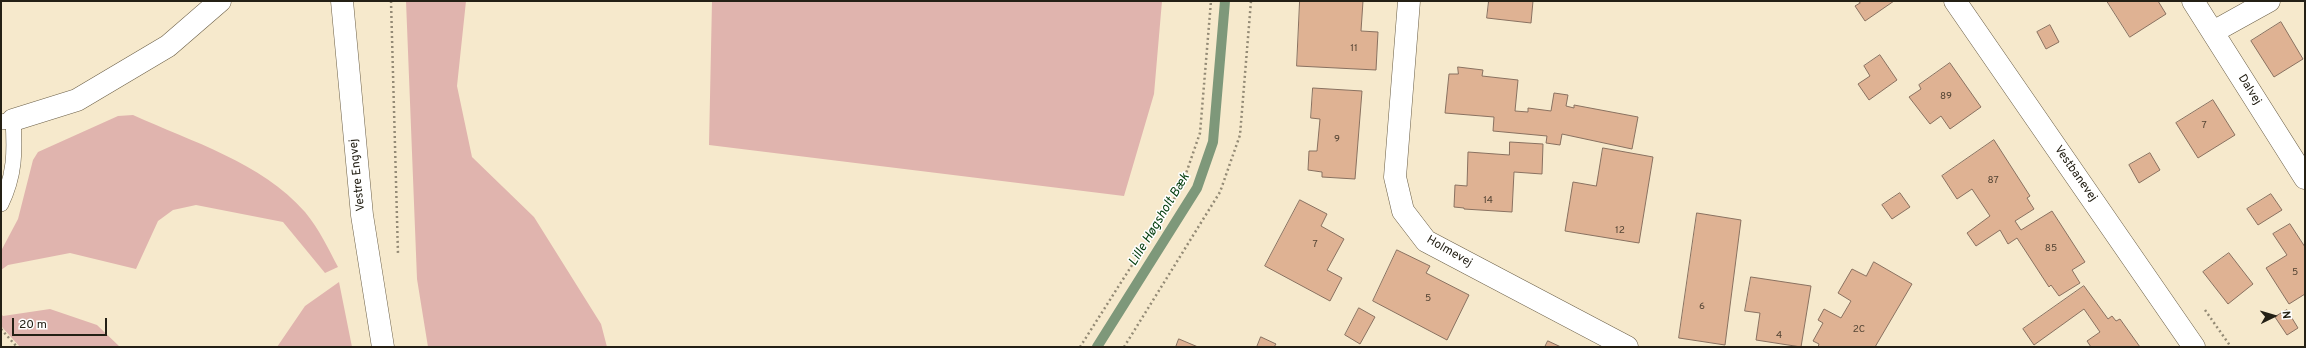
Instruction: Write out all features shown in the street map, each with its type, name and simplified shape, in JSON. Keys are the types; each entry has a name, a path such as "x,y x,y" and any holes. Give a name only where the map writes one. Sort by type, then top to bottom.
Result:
{"street":[{"path":"7,121 77,100 168,46 220,1"},
{"name":"Vestre Engvej","path":"342,1 362,215 383,347"},
{"name":"Holmevej","path":"1409,1 1395,177 1403,211 1426,241 1627,347"},
{"name":"Vestbanevej","path":"1955,1 2194,347"},
{"name":"Dalvej","path":"2193,1 2305,178"},
{"path":"2213,32 2269,1"}],"lane":[{"path":"1,204 8,189 16,155 7,121"}],"path":[{"path":"391,1 399,260"},
{"path":"1080,347 1181,188 1200,133 1211,1"},
{"path":"1124,347 1220,192 1240,135 1251,1"},
{"path":"1,329 17,347"}],"shaded area":[{"path":"406,1 466,1 457,86 472,157 534,217 601,324 607,347 428,347 417,279"},
{"path":"712,1 1162,1 1154,94 1124,196 709,145"},
{"path":"133,115 225,155 247,166 268,180 287,195 310,218 338,267 325,273 283,222 196,205 173,210 158,221 136,269 70,253 8,265 1,270 1,251 18,219 33,160 38,152 118,116"},
{"path":"339,282 352,347 277,347 305,306"},
{"path":"50,309 97,325 120,347 20,347 1,326 1,314 3,316"}],"building":[{"path":"1300,1 1363,1 1361,31 1378,32 1376,70 1297,66"},
{"path":"1489,1 1533,1 1531,23 1487,18"},
{"path":"1858,1 1894,1 1865,21 1855,6 1860,3"},
{"path":"2107,1 2158,1 2166,14 2130,37"},
{"path":"2281,22 2303,59 2274,77 2251,41"},
{"path":"2050,25 2059,42 2046,49 2037,32"},
{"path":"1880,55 1897,80 1869,100 1858,84 1870,76 1864,66"},
{"path":"1950,63 1981,107 1950,129 1941,116 1930,124 1909,97 1921,89 1919,85"},
{"path":"1458,67 1483,70 1482,76 1518,80 1515,111 1528,112 1528,108 1551,111 1554,93 1568,95 1566,106 1574,108 1574,105 1638,117 1632,149 1562,134 1560,145 1546,143 1547,136 1493,131 1494,117 1445,113 1449,74 1458,74"},
{"path":"1313,88 1362,91 1355,179 1322,177 1322,172 1308,170 1309,151 1317,151 1320,119 1311,118"},
{"path":"2213,100 2235,135 2198,158 2176,123"},
{"path":"1994,140 2030,196 2027,198 2034,209 2015,221 2021,230 2052,211 2085,262 2072,270 2080,283 2059,296 2051,285 2049,287 2017,238 2008,244 2000,230 1976,246 1967,233 1990,216 1972,189 1957,199 1942,176"},
{"path":"1510,142 1543,144 1542,174 1514,172 1512,212 1454,207 1455,185 1467,186 1468,152 1509,155"},
{"path":"1603,148 1653,157 1639,243 1565,231 1573,182 1596,186"},
{"path":"2150,153 2160,170 2139,183 2129,165"},
{"path":"1900,193 1910,207 1892,219 1882,205"},
{"path":"2271,194 2282,210 2258,225 2247,209"},
{"path":"1300,200 1327,214 1321,226 1344,239 1327,270 1342,278 1330,301 1265,266"},
{"path":"1697,213 1741,220 1725,345 1679,338"},
{"path":"2290,224 2305,247 2305,294 2289,304 2266,268 2287,255 2273,234"},
{"path":"1397,250 1430,266 1426,273 1469,295 1447,340 1373,301"},
{"path":"2229,253 2253,284 2228,304 2203,272"},
{"path":"1874,262 1912,284 1875,347 1818,347 1819,344 1813,341 1823,323 1818,320 1824,309 1841,318 1851,301 1838,293 1852,269 1866,276"},
{"path":"1751,277 1811,286 1801,347 1756,340 1760,313 1745,311"},
{"path":"2084,286 2108,319 2112,316 2116,321 2120,319 2140,347 2091,347 2087,341 2100,332 2084,309 2034,345 2023,329"},
{"path":"1359,308 1375,317 1360,344 1345,335"},
{"path":"2287,310 2298,328 2287,335 2275,317"},
{"path":"1261,337 1276,344 1274,347 1257,347"},
{"path":"1179,339 1198,347 1176,347"},
{"path":"1548,341 1561,347 1545,347"}],"waterway":[{"name":"Lille Høgsholt Bæk","path":"1097,347 1197,188 1213,142 1225,1"}]}
